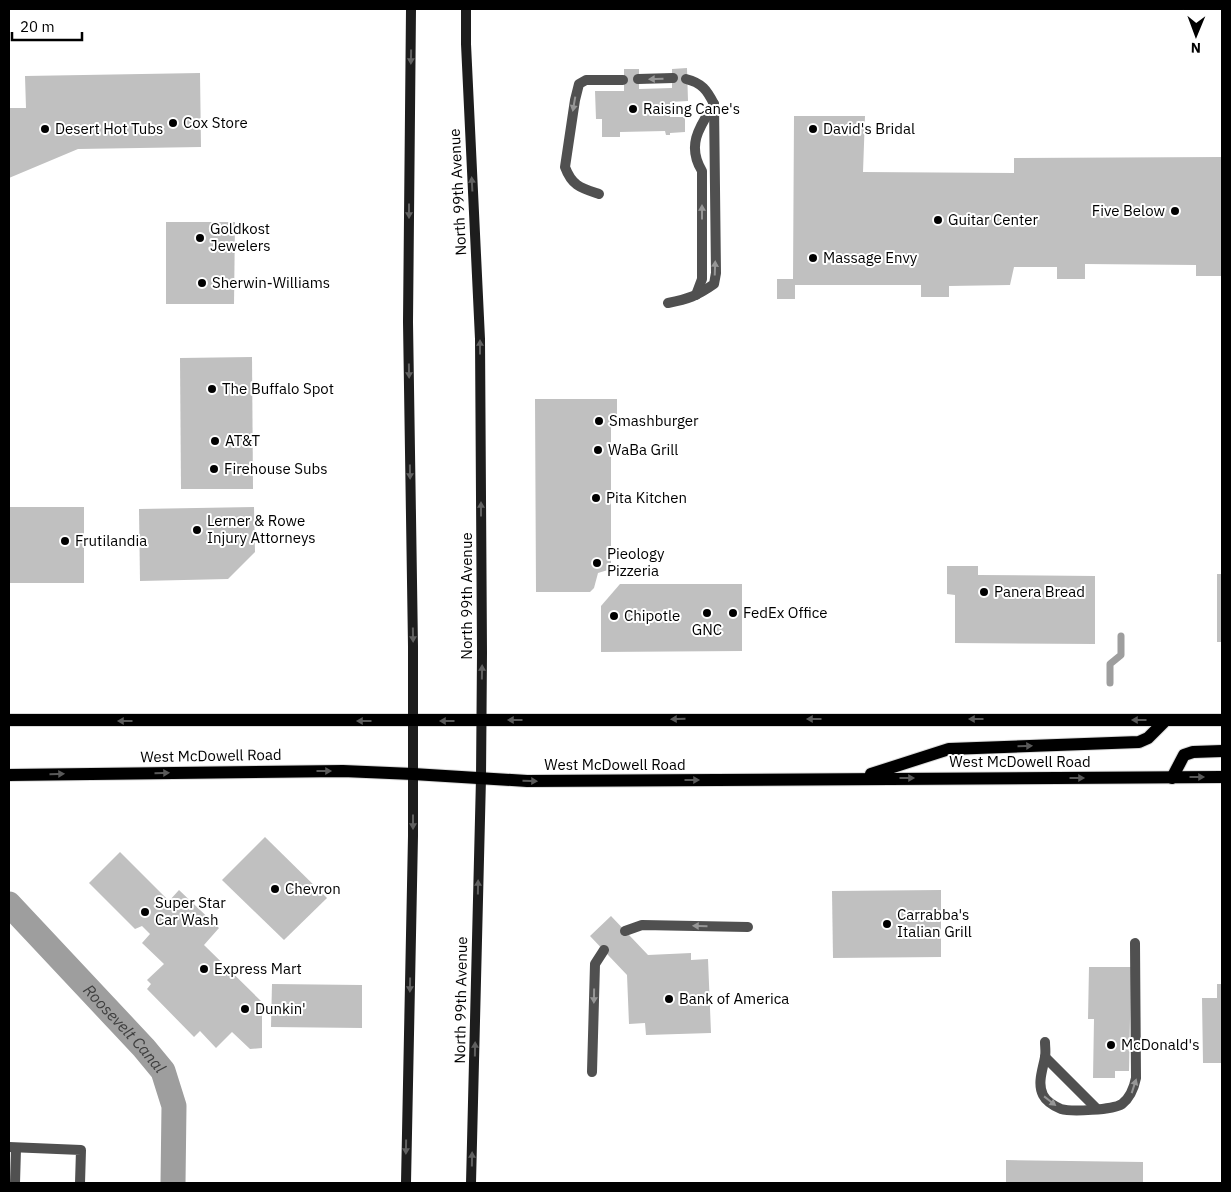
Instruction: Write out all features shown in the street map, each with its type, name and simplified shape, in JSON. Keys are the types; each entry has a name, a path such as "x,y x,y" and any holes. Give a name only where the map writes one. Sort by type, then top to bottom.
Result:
{"main road":[{"path":"406,1183 413,836 408,322 411,9"},
{"name":"North 99th Avenue","path":"466,9 480,339 482,653 481,778 471,1183"},
{"path":"9,720 1222,720"},
{"path":"859,778 949,749 1139,742 1148,738 1166,720"},
{"path":"1172,778 1184,755 1193,752 1222,751"},
{"name":"West McDowell Road","path":"9,775 334,771 527,781 1222,777"}],"lane":[{"path":"638,79 673,78"},
{"path":"668,303 688,299 714,284 716,273 714,104 703,86 695,81 686,79"},
{"path":"599,194 579,188 568,177 564,167 575,100 579,84 586,80 623,80"},
{"path":"696,295 702,279 702,171 696,161 695,144 697,133 714,104"},
{"path":"625,931 642,925 748,927"},
{"path":"1045,1042 1045,1057 1040,1085 1042,1094 1048,1102 1062,1109 1108,1108 1123,1103 1133,1092 1136,1078 1135,943"},
{"path":"592,1072 595,964 604,950"},
{"path":"1045,1057 1096,1108"},
{"path":"15,1183 12,1147 81,1150 80,1183"}],"building":[{"name":"Raising Cane's","path":"687,68 688,101 670,102 670,117 685,117 685,132 666,135 665,131 620,132 620,137 602,137 602,119 596,119 595,91 624,91 624,69 639,69 639,89 672,88 672,69"},
{"path":"200,73 201,147 78,149 9,178 9,108 26,108 25,76"},
{"path":"794,116 865,116 863,172 1014,173 1014,158 1222,157 1222,276 1196,276 1196,265 1085,264 1085,279 1057,279 1057,267 1014,267 1010,285 949,286 949,297 921,297 921,285 795,285 795,299 777,299 777,279 793,279"},
{"path":"166,222 235,222 234,304 166,304"},
{"path":"252,357 253,489 181,489 180,358"},
{"path":"535,399 617,399 617,416 611,416 611,569 598,573 594,588 590,592 536,592"},
{"path":"9,507 84,507 84,583 9,583"},
{"name":"Lerner & Rowe Injury Attorneys","path":"254,507 255,552 228,579 140,581 139,509"},
{"path":"947,566 978,566 978,575 1095,576 1095,644 955,643 955,595 947,594"},
{"path":"1217,574 1222,574 1222,642 1217,642"},
{"path":"620,584 742,584 742,651 601,652 601,606"},
{"name":"Chevron","path":"265,837 327,898 284,940 222,880"},
{"path":"120,852 169,901 179,890 219,928 204,945 262,1002 262,1048 250,1049 232,1032 216,1048 200,1031 194,1037 147,989 151,984 147,980 164,964 142,943 150,934 142,926 135,929 89,883"},
{"name":"Carrabba's Italian Grill","path":"941,890 941,957 833,958 832,891"},
{"name":"Bank of America","path":"611,916 648,955 691,953 691,960 708,959 711,1033 646,1035 645,1023 629,1024 627,975 590,936"},
{"name":"McDonald's","path":"1089,967 1131,967 1129,1071 1115,1071 1115,1078 1093,1078 1094,1019 1088,1019"},
{"path":"272,984 362,985 362,1028 271,1027"},
{"path":"1217,984 1222,984 1222,1063 1203,1063 1202,998 1217,998"},
{"path":"1006,1160 1143,1162 1143,1183 1006,1183"}],"waterway":[{"path":"1110,683 1110,664 1121,655 1121,636"},
{"name":"Roosevelt Canal","path":"9,904 144,1048 163,1071 174,1106 173,1183"}],"place":[{"name":"Raising Cane's","path":"633,109"},
{"name":"Cox Store","path":"173,123"},
{"name":"Desert Hot Tubs","path":"45,129"},
{"name":"David's Bridal","path":"813,129"},
{"name":"Five Below","path":"1175,211"},
{"name":"Guitar Center","path":"938,220"},
{"name":"Goldkost Jewelers","path":"200,238"},
{"name":"Massage Envy","path":"813,258"},
{"name":"Sherwin-Williams","path":"202,283"},
{"name":"The Buffalo Spot","path":"212,389"},
{"name":"Smashburger","path":"599,421"},
{"name":"AT&T","path":"215,441"},
{"name":"WaBa Grill","path":"598,450"},
{"name":"Firehouse Subs","path":"214,469"},
{"name":"Pita Kitchen","path":"596,498"},
{"name":"Lerner & Rowe Injury Attorneys","path":"197,530"},
{"name":"Frutilandia","path":"65,541"},
{"name":"Pieology Pizzeria","path":"597,563"},
{"name":"Panera Bread","path":"984,592"},
{"name":"GNC","path":"707,613"},
{"name":"FedEx Office","path":"733,613"},
{"name":"Chipotle","path":"614,616"},
{"name":"Chevron","path":"275,889"},
{"name":"Super Star Car Wash","path":"145,912"},
{"name":"Carrabba's Italian Grill","path":"887,924"},
{"name":"Express Mart","path":"204,969"},
{"name":"Bank of America","path":"669,999"},
{"name":"Dunkin'","path":"245,1009"},
{"name":"McDonald's","path":"1111,1045"}]}
